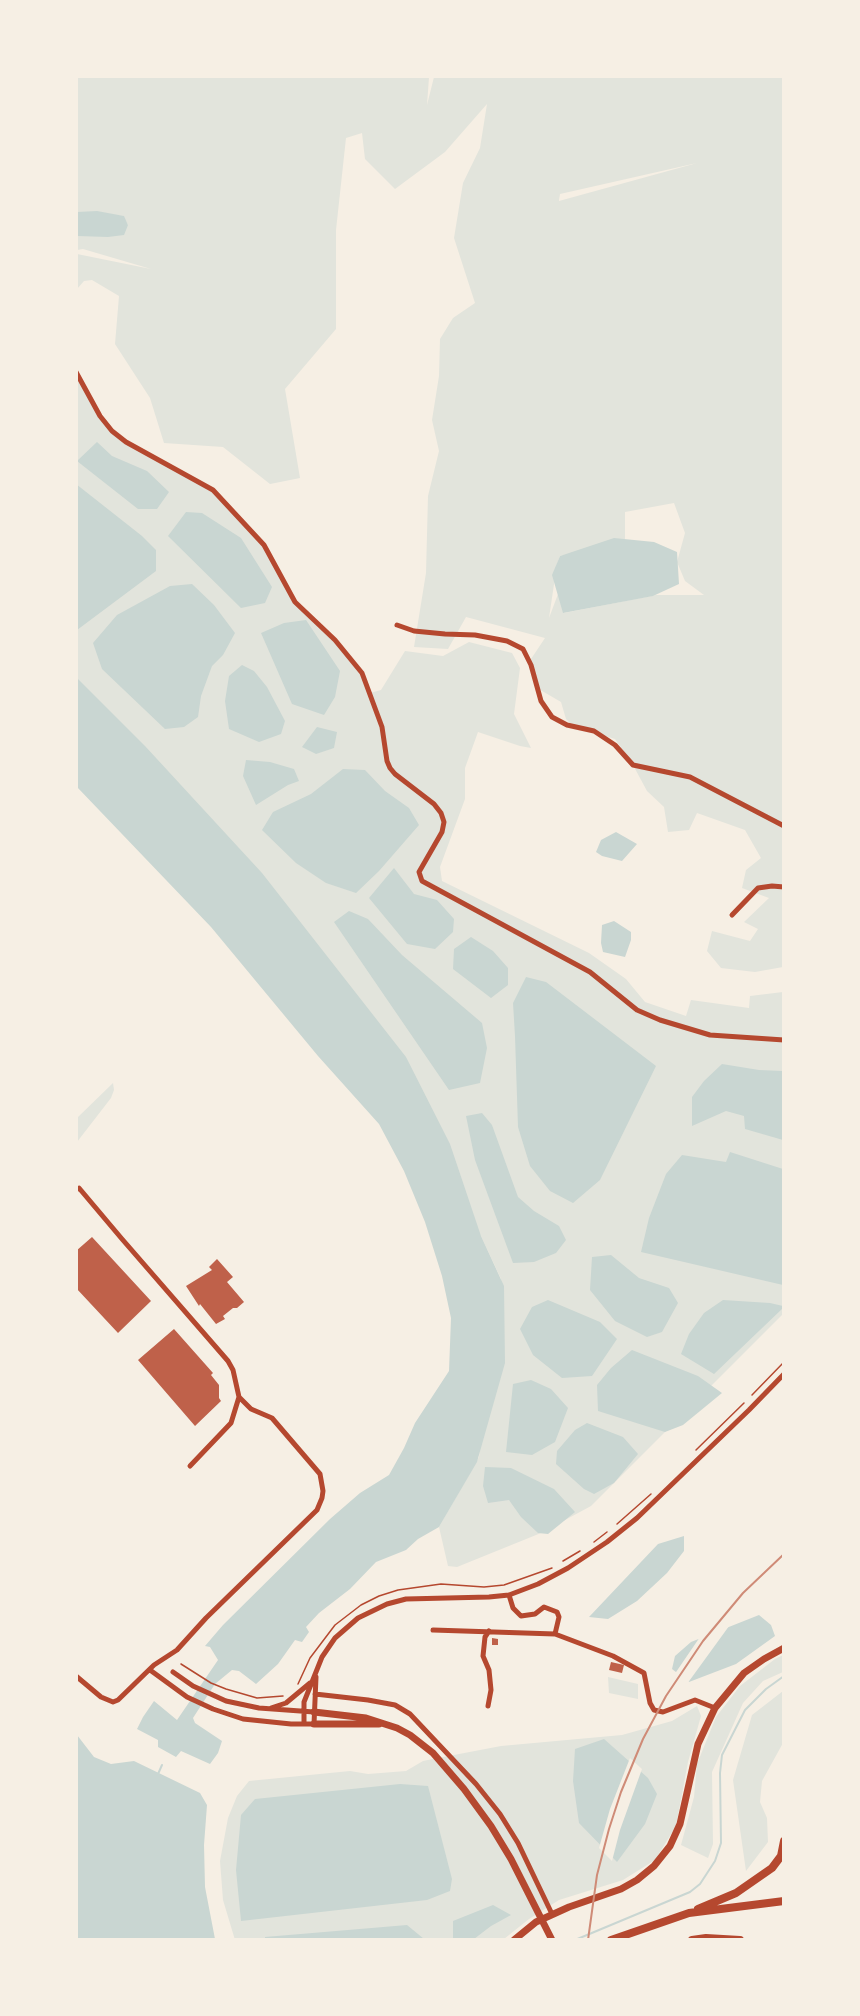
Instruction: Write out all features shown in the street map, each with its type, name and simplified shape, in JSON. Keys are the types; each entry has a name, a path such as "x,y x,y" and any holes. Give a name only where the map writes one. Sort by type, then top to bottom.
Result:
{"main road":[{"path":"610,1940 689,1913 736,1893 772,1868 781,1856 783,1841"},
{"path":"689,1913 783,1901"},
{"path":"692,1940 740,1940"}],"street":[{"path":"76,372 100,416 112,431 126,442 213,490 264,545 295,602 335,640 362,673 382,727 390,768 434,804 444,822 442,832 420,872 422,882 590,972 638,1011 710,1035 783,1040"},
{"path":"397,625 414,631 475,634 507,641 523,649 531,665 541,701 552,717 567,725 594,730 615,745 633,765 690,777 783,826"},
{"path":"732,915 758,888 772,886 783,888"},
{"path":"77,1189 228,1361 239,1396 231,1423 190,1466"},
{"path":"304,1724 304,1702 322,1657 345,1629 358,1618 387,1604 420,1598 509,1595 529,1588 568,1568 622,1530 716,1443 783,1374"},
{"path":"76,1676 101,1697 113,1702 118,1700 150,1670 177,1650 206,1618 317,1510 322,1498 320,1474 272,1418 251,1409 239,1396"},
{"path":"509,1595 513,1608 521,1616 535,1614 544,1607 557,1612 559,1617 555,1634"},
{"path":"433,1630 555,1634 613,1656 644,1673 650,1703 654,1710 663,1712 695,1700 714,1708"},
{"path":"488,1706 491,1690 489,1670 483,1656 484,1637 489,1631"},
{"path":"514,1940 537,1922 552,1914 629,1885 646,1874 662,1857 680,1824 698,1744 714,1708 744,1673 783,1648"},
{"path":"150,1670 200,1703 243,1719 267,1723 384,1724"},
{"path":"173,1672 211,1695 250,1707 339,1713 366,1718 397,1728 420,1742 433,1753 464,1789 491,1826 511,1859 552,1940"},
{"path":"314,1724 316,1673"},
{"path":"266,1709 286,1703 309,1685 316,1673"},
{"path":"315,1694 368,1700 395,1706 410,1714 500,1814 518,1843 552,1914"}],"path":[{"path":"752,1395 783,1362"},
{"path":"696,1450 744,1403"},
{"path":"617,1524 654,1491"},
{"path":"593,1542 608,1532"},
{"path":"562,1561 586,1547"},
{"path":"181,1664 211,1683 257,1698 279,1697 288,1693"},
{"path":"294,1690 300,1680"}],"shaded area":[{"path":"76,77 429,77 427,105 434,77 783,77 783,967 755,972 721,968 707,951 712,931 750,941 758,929 744,922 769,898 742,888 746,870 761,858 745,830 697,813 689,830 668,832 664,807 647,791 615,739 573,726 566,719 561,702 537,688 529,662 545,638 466,617 448,649 414,647 426,573 428,496 439,451 432,420 439,376 440,339 453,318 475,303 454,238 463,183 480,148 487,104 445,152 395,189 365,159 362,133 346,138 336,230 336,329 285,389 300,478 270,484 223,447 164,443 150,398 115,344 119,296 92,280 84,281 77,289 77,254 151,269 83,249 77,250 77,236 107,232 128,225 123,216 77,212","holes":["697,163 559,201 560,194","674,503 685,533 677,562 685,581 704,595 656,595 564,613 561,586 549,618 560,556 625,539 625,512"]},
{"path":"97,211 124,216 128,225 124,235 77,236 77,212"},
{"path":"76,374 109,427 132,445 219,496 264,545 292,597 354,663 370,693 381,690 405,651 443,656 469,642 512,653 520,668 514,714 531,748 478,732 465,768 465,799 440,867 442,881 589,953 626,979 645,1002 686,1016 691,1000 749,1008 750,996 783,992 783,1314 591,1506 541,1533 457,1567 448,1566 439,1527 479,1457 501,1279 481,1236 77,681"},
{"path":"97,442 112,456 147,471 169,492 157,509 138,509 77,461"},
{"path":"76,484 142,536 156,550 156,571 77,630"},
{"path":"186,512 202,513 241,538 272,587 265,603 241,608 168,536"},
{"path":"614,538 654,542 677,552 679,584 653,596 563,613 552,575 560,556"},
{"path":"192,584 214,605 235,633 223,655 212,666 201,696 198,717 184,727 165,729 102,669 93,643 117,615 170,586"},
{"path":"306,620 340,671 335,697 324,715 292,704 261,633 284,623"},
{"path":"242,665 254,671 267,687 285,721 281,734 259,742 229,729 225,701 229,676"},
{"path":"76,677 145,746 262,873 406,1057 450,1144 481,1236 504,1286 505,1363 477,1462 439,1527 418,1539 406,1550 376,1562 350,1589 319,1613 306,1627 309,1632 302,1642 295,1640 278,1664 256,1684 239,1671 232,1670 215,1684 193,1718 195,1723 222,1741 218,1753 210,1764 181,1751 176,1757 158,1747 158,1740 137,1729 143,1717 154,1701 177,1720 218,1660 210,1647 205,1646 223,1625 330,1519 360,1493 389,1475 415,1423 449,1371 451,1318 442,1276 425,1222 404,1171 379,1124 318,1056 211,927 77,787"},
{"path":"317,727 337,732 334,748 316,754 302,747"},
{"path":"246,760 270,762 294,769 299,781 288,785 256,805 243,776"},
{"path":"343,769 365,770 385,791 409,808 419,825 379,871 356,893 326,883 296,863 262,830 273,812 311,794"},
{"path":"616,832 637,844 622,861 602,856 596,852 601,840"},
{"path":"394,868 414,894 437,900 454,919 453,932 435,949 407,944 369,898"},
{"path":"349,911 368,919 402,955 482,1023 487,1048 480,1083 449,1090 334,922"},
{"path":"614,921 631,932 631,940 625,957 603,952 602,925"},
{"path":"471,937 493,951 508,968 508,985 491,998 453,969 454,949"},
{"path":"526,977 546,982 656,1066 600,1180 573,1203 550,1191 530,1166 518,1127 513,1003"},
{"path":"722,1064 783,1071 783,1140 745,1129 744,1116 726,1111 692,1126 692,1097 704,1081"},
{"path":"113,1083 114,1090 111,1098 77,1142 77,1118"},
{"path":"482,1113 492,1125 518,1197 534,1211 559,1226 566,1240 556,1253 534,1262 513,1263 475,1160 466,1116"},
{"path":"730,1152 783,1169 783,1285 641,1252 649,1218 666,1174 682,1155 726,1162"},
{"path":"611,1255 639,1278 669,1288 678,1303 662,1332 647,1337 615,1321 590,1290 592,1257"},
{"path":"548,1300 600,1322 617,1339 592,1376 562,1378 533,1355 520,1329 532,1307"},
{"path":"723,1300 770,1303 783,1306 783,1308 714,1374 681,1354 689,1334 704,1313"},
{"path":"632,1350 698,1376 722,1393 683,1425 665,1432 598,1411 597,1385 611,1368"},
{"path":"531,1380 551,1389 568,1408 555,1442 532,1455 506,1452 513,1384"},
{"path":"587,1423 623,1437 638,1454 614,1483 594,1494 584,1489 556,1464 557,1451 575,1430"},
{"path":"485,1467 511,1468 554,1489 575,1512 548,1534 538,1533 521,1517 509,1500 488,1503 483,1486"},
{"path":"684,1536 684,1551 667,1573 637,1601 608,1619 589,1617 658,1544"},
{"path":"759,1615 771,1625 775,1636 736,1664 689,1682 672,1669 675,1656 691,1642"},
{"path":"783,1655 783,1672 763,1681 743,1703 712,1772 713,1844 708,1858 681,1845 694,1797 697,1764 716,1717 740,1686"},
{"path":"608,1677 638,1684 638,1699 609,1693"},
{"path":"783,1691 783,1743 762,1781 760,1802 767,1818 768,1842 746,1871 733,1780 752,1715"},
{"path":"697,1706 701,1716 688,1762 676,1826 655,1860 623,1880 559,1900 529,1919 504,1939 235,1940 223,1900 220,1861 228,1818 237,1796 249,1781 350,1771 368,1774 406,1771 423,1761 501,1746 622,1735 672,1721"},
{"path":"77,1735 94,1757 111,1764 134,1761 200,1793 207,1805 204,1845 205,1887 215,1939 77,1939"},
{"path":"604,1739 648,1778 657,1794 645,1824 617,1862 579,1823 573,1781 575,1749"},
{"path":"400,1784 428,1786 452,1879 450,1891 427,1900 241,1921 236,1870 241,1815 255,1799"},
{"path":"493,1905 511,1915 474,1939 453,1939 453,1921"},
{"path":"407,1925 424,1939 265,1939 265,1937"}],"pier":[{"path":"732,1622 687,1684 674,1675 702,1634"},
{"path":"630,1758 642,1769 620,1830 612,1861 599,1848 610,1809"}],"building":[{"path":"92,1237 151,1301 118,1333 76,1288 76,1251"},
{"path":"217,1259 233,1277 227,1282 244,1302 237,1308 233,1308 223,1316 225,1319 216,1324 200,1304 199,1306 186,1286 212,1270 209,1267"},
{"path":"174,1329 213,1373 211,1375 219,1385 221,1401 195,1426 138,1360"},
{"path":"492,1638 498,1639 498,1645 492,1645"},
{"path":"611,1662 624,1665 622,1673 609,1670"}],"waterway":[{"path":"575,1940 690,1892 700,1884 715,1861 721,1843 722,1755 745,1710 766,1689 784,1676"},
{"path":"158,1774 162,1765"}],"railway":[{"path":"588,1940 597,1875 609,1829 621,1792 643,1739 666,1696 703,1641 743,1593 784,1554"}]}
